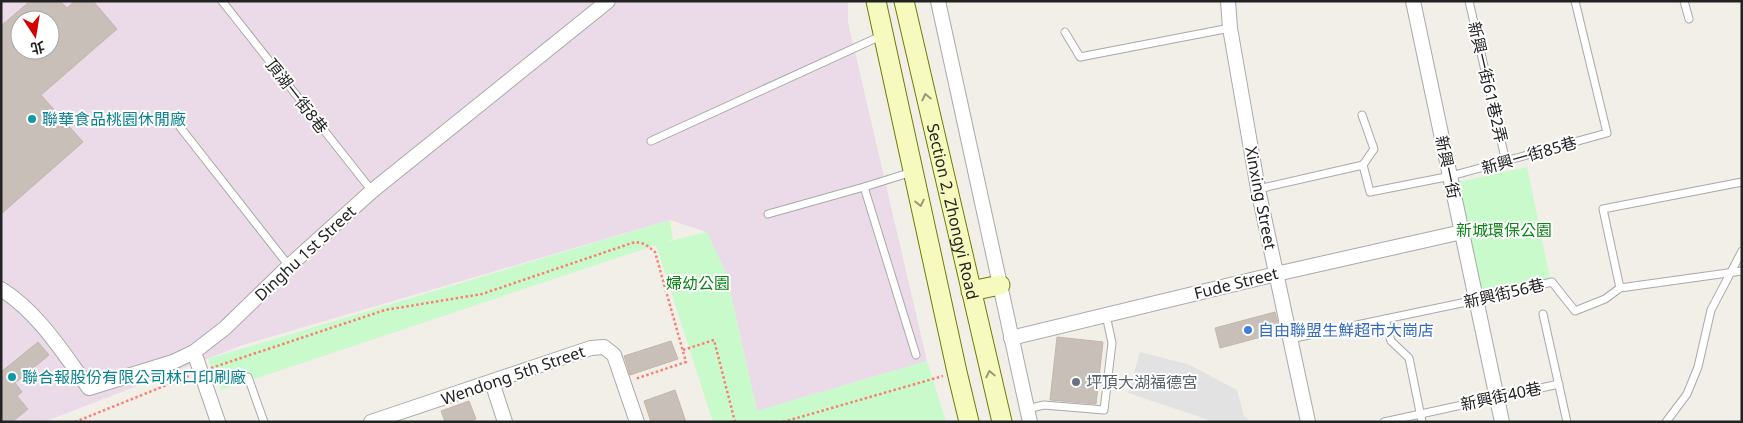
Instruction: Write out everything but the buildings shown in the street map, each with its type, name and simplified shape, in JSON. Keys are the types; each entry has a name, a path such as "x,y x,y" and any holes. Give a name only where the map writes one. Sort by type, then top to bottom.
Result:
{"main road":[{"name":"Section 2, Zhongyi Road","path":"876,1 969,422"},
{"name":"Section 2, Zhongyi Road","path":"904,1 1002,422"},
{"path":"971,291 1000,285"}],"street":[{"name":"Dinghu 1st Street","path":"1,288 16,298 50,334 89,388 173,362 194,352 225,328 289,266 372,191 608,1"},
{"path":"938,1 1029,415"},
{"name":"Xinxing Street","path":"1228,1 1230,28 1258,189 1308,422"},
{"name":"新興一街","path":"1412,1 1451,176 1502,422"},
{"name":"Fude Street","path":"1011,338 1276,274 1462,232"},
{"name":"Wendong 5th Street","path":"371,422 591,348 604,347 614,356 637,422"},
{"path":"194,352 218,422"},
{"path":"492,382 505,422"}],"lane":[{"name":"頂湖一街8巷","path":"222,1 372,191"},
{"name":"新興一街61巷2弄","path":"1469,1 1506,162"},
{"name":"新興一街85巷","path":"1363,165 1370,192 1451,176 1607,133 1575,1"},
{"path":"1684,1 1689,19"},
{"path":"1065,32 1080,57 1230,28"},
{"path":"651,140 883,35"},
{"path":"1258,189 1363,165 1374,149 1362,116"},
{"path":"180,127 289,266"},
{"path":"768,214 913,172"},
{"path":"1620,288 1603,209 1742,182"},
{"path":"864,187 916,355"},
{"path":"1666,422 1686,394 1698,368 1711,310 1742,251"},
{"name":"新興街56巷","path":"1290,339 1552,282 1575,311 1605,299 1620,288 1742,271"},
{"path":"1543,314 1567,422"},
{"path":"1029,415 1044,405 1104,410 1112,343 1106,315"},
{"path":"1386,319 1391,342 1409,358 1422,422"},
{"path":"248,377 264,422"},
{"name":"新興街40巷","path":"1384,422 1559,384"}],"path":[{"path":"75,422 201,371 385,310 482,294 635,242 645,244 655,252 686,362 624,382"},
{"path":"683,350 714,340 735,422"},
{"path":"783,422 957,372"}],"shaded area":[{"path":"1,1 848,1 848,22 927,361 757,411 726,273 706,232 670,220 243,345 44,422 1,422"},
{"path":"1140,352 1190,365 1237,390 1244,416 1251,422 1209,422 1206,419 1128,393"}],"green space":[{"name":"新城環保公園","path":"1527,167 1550,278 1481,293 1458,182"},
{"name":"婦幼公園","path":"670,220 673,239 666,242 707,232 726,273 757,411 927,361 946,422 713,422 656,245 221,390 208,359"}],"place":[{"name":"聯華食品桃園休閒廠","path":"32,119"},
{"name":"自由聯盟生鮮超市大崗店","path":"1248,330"},
{"name":"聯合報股份有限公司林口印刷廠","path":"12,377"},
{"name":"坪頂大湖福德宮","path":"1076,382"}]}
